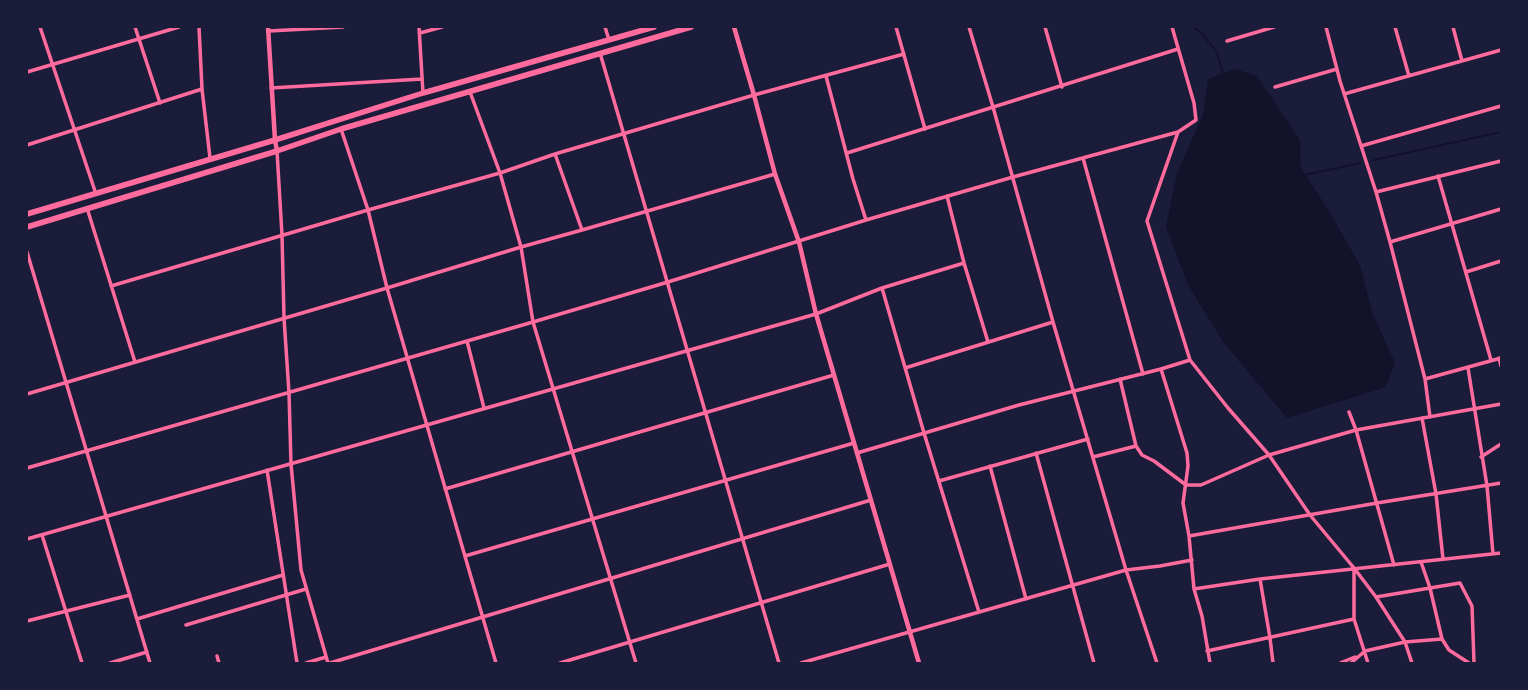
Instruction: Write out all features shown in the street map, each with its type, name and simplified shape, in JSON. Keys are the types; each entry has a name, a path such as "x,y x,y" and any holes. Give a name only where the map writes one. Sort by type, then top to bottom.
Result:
{"main road":[{"path":"27,214 210,158 275,140 423,93 654,27"},
{"path":"27,227 341,129 691,27"}],"street":[{"path":"40,27 96,194"},
{"path":"135,27 160,103"},
{"path":"27,72 179,27"},
{"path":"199,27 202,89 210,158"},
{"path":"343,27 268,29 282,235 284,318 289,393 291,464 301,570 329,663 871,500"},
{"path":"419,27 423,93"},
{"path":"420,33 442,27"},
{"path":"605,27 609,40"},
{"path":"734,27 775,174 799,242 816,314 919,663"},
{"path":"896,27 926,129"},
{"path":"969,27 1013,177 1053,322 1126,570 1157,663"},
{"path":"1044,27 1062,87"},
{"path":"27,468 87,452 533,322 947,196 1178,132 1196,120 1194,103 1172,27"},
{"path":"1227,41 1274,27"},
{"path":"1326,27 1344,94 1376,192 1390,242 1425,379 1430,417"},
{"path":"1394,27 1409,76"},
{"path":"1453,27 1462,61"},
{"path":"847,153 1062,87 1178,49"},
{"path":"1344,94 1501,50"},
{"path":"600,53 779,663"},
{"path":"111,286 368,210 500,173 555,154 754,95 904,54"},
{"path":"1275,87 1337,69"},
{"path":"826,76 853,179 866,220"},
{"path":"272,88 422,79"},
{"path":"27,145 202,89"},
{"path":"470,92 500,173 521,247 533,322 636,663"},
{"path":"1361,146 1501,106"},
{"path":"341,129 368,210 386,288 408,358 496,663"},
{"path":"1178,132 1147,221 1190,360 1228,408 1269,455 1310,515 1376,597 1405,642 1412,663"},
{"path":"555,154 582,230"},
{"path":"1082,158 1143,374"},
{"path":"1376,192 1501,160"},
{"path":"27,394 521,247 775,174"},
{"path":"1438,176 1491,360"},
{"path":"947,196 964,263 988,342"},
{"path":"87,208 135,362"},
{"path":"1390,242 1501,209"},
{"path":"27,252 150,663"},
{"path":"1466,272 1500,262 1501,266"},
{"path":"27,539 816,314 882,288 964,263"},
{"path":"882,288 924,433 979,612"},
{"path":"905,368 1053,322"},
{"path":"467,341 484,408"},
{"path":"1425,379 1500,358 1501,366"},
{"path":"857,454 1019,405 1143,374 1190,360"},
{"path":"1468,368 1481,457 1487,486 1493,554"},
{"path":"1161,369 1187,453 1188,466 1186,485 1183,490 1183,503 1189,536 1194,589 1202,616 1210,663"},
{"path":"445,489 834,375"},
{"path":"1120,379 1136,446 1142,455 1154,461 1186,485 1201,485 1269,455 1356,430 1501,404"},
{"path":"1349,412 1356,430 1378,503 1394,565"},
{"path":"1422,418 1436,494 1443,559"},
{"path":"939,481 1088,439"},
{"path":"465,556 854,443"},
{"path":"1481,457 1501,444"},
{"path":"1093,457 1136,446"},
{"path":"1036,453 1094,663"},
{"path":"990,466 1026,598"},
{"path":"267,470 297,663"},
{"path":"1189,536 1378,503 1501,484"},
{"path":"42,535 82,663"},
{"path":"1194,589 1260,578 1501,553"},
{"path":"802,663 1126,570 1192,560"},
{"path":"1421,562 1430,588 1442,639 1449,650 1469,663"},
{"path":"560,663 890,564"},
{"path":"1354,568 1354,619 1368,663"},
{"path":"137,619 283,574"},
{"path":"1260,578 1270,638 1272,663"},
{"path":"1376,597 1460,583 1472,606 1474,663"},
{"path":"186,625 306,589"},
{"path":"27,621 130,595"},
{"path":"1207,651 1354,619"},
{"path":"1351,663 1365,651 1405,642 1442,639"},
{"path":"110,663 147,652"},
{"path":"217,656 219,663"},
{"path":"1340,663 1358,656"},
{"path":"306,663 326,657"}],"shaded area":[{"path":"1235,69 1257,76 1300,140 1301,168 1327,208 1360,265 1372,312 1395,363 1386,387 1287,418 1223,342 1187,283 1166,227 1177,173 1203,115 1208,79"}],"waterway":[{"path":"1194,27 1204,36 1217,53 1223,73"},
{"path":"1374,160 1501,132"},
{"path":"1305,175 1360,163"}]}
